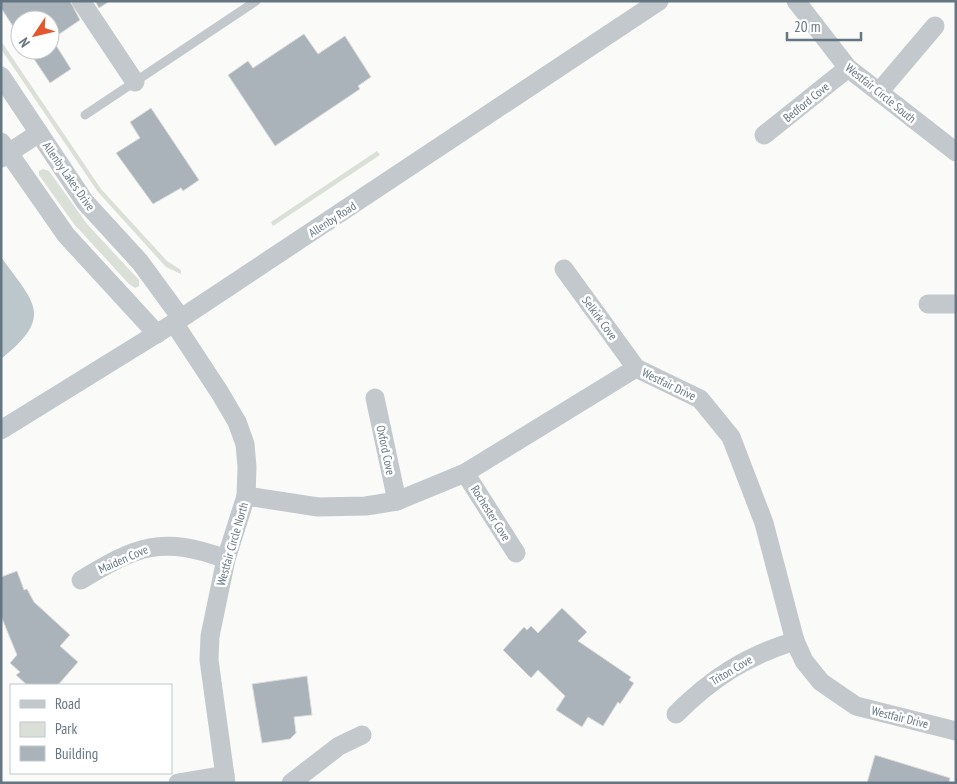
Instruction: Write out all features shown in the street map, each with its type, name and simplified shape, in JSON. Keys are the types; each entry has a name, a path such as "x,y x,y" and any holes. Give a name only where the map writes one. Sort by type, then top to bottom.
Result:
{"street":[{"path":"81,1 135,82"},
{"name":"Allenby Road","path":"1,430 178,321 659,1"},
{"name":"Westfair Circle South","path":"796,1 848,68 956,152"},
{"path":"879,92 935,26"},
{"name":"Bedford Cove","path":"764,136 848,68"},
{"name":"Allenby Lakes Drive","path":"1,76 85,202 140,262 178,321"},
{"path":"39,133 4,151 66,235 156,334"},
{"name":"Selkirk Cove","path":"564,269 636,368"},
{"path":"928,304 956,304"},
{"name":"Westfair Circle North","path":"178,321 237,422 245,444 247,467 246,496 226,558 210,636 209,660 225,779"},
{"name":"Westfair Drive","path":"246,496 318,507 366,506 397,501 465,473 636,368 700,399 731,437 764,523 796,641 804,661 821,682 856,706 956,731"},
{"name":"Oxford Cove","path":"375,398 397,501"},
{"name":"Rochester Cove","path":"465,473 516,553"},
{"name":"Maiden Cove","path":"80,580 117,559 148,547 163,545 185,546 226,558"},
{"name":"Triton Cove","path":"676,714 700,690 728,670 772,648 796,641"},
{"path":"291,783 339,746 362,735"},
{"path":"178,783 225,779"}],"lane":[{"path":"85,115 256,1"}],"green space":[{"path":"1,41 10,54 10,60 14,60 101,189 167,261 181,270 181,274 166,267 98,192 1,49"},
{"path":"377,151 380,155 273,226 271,222"},
{"path":"43,169 49,171 87,224 139,280 139,286 135,288 129,284 74,224 39,175 39,171"}],"shaded area":[{"path":"1,257 23,286 34,309 33,320 28,331 18,344 1,359"}],"building":[{"path":"1,1 70,1 80,20 60,34 60,10 10,10 10,22 1,8"},
{"path":"95,1 110,1 99,8"},
{"path":"304,34 318,54 345,36 371,77 358,86 360,89 275,146 228,75 248,61 253,68"},
{"path":"60,52 71,69 50,83 35,60 60,60"},
{"path":"151,108 199,180 183,191 181,188 153,204 116,153 140,138 130,122"},
{"path":"17,571 24,590 27,589 34,602 70,635 60,646 78,662 59,684 26,684 16,675 20,672 10,663 17,655 1,616 1,577"},
{"path":"562,608 587,632 578,641 631,677 629,680 634,683 620,704 618,702 603,726 588,717 582,727 556,710 565,696 538,670 531,678 503,650 524,627 527,630 531,626 538,633"},
{"path":"307,676 312,715 294,717 296,733 290,739 262,743 252,684"},
{"path":"875,755 950,778 949,783 867,783"}]}
